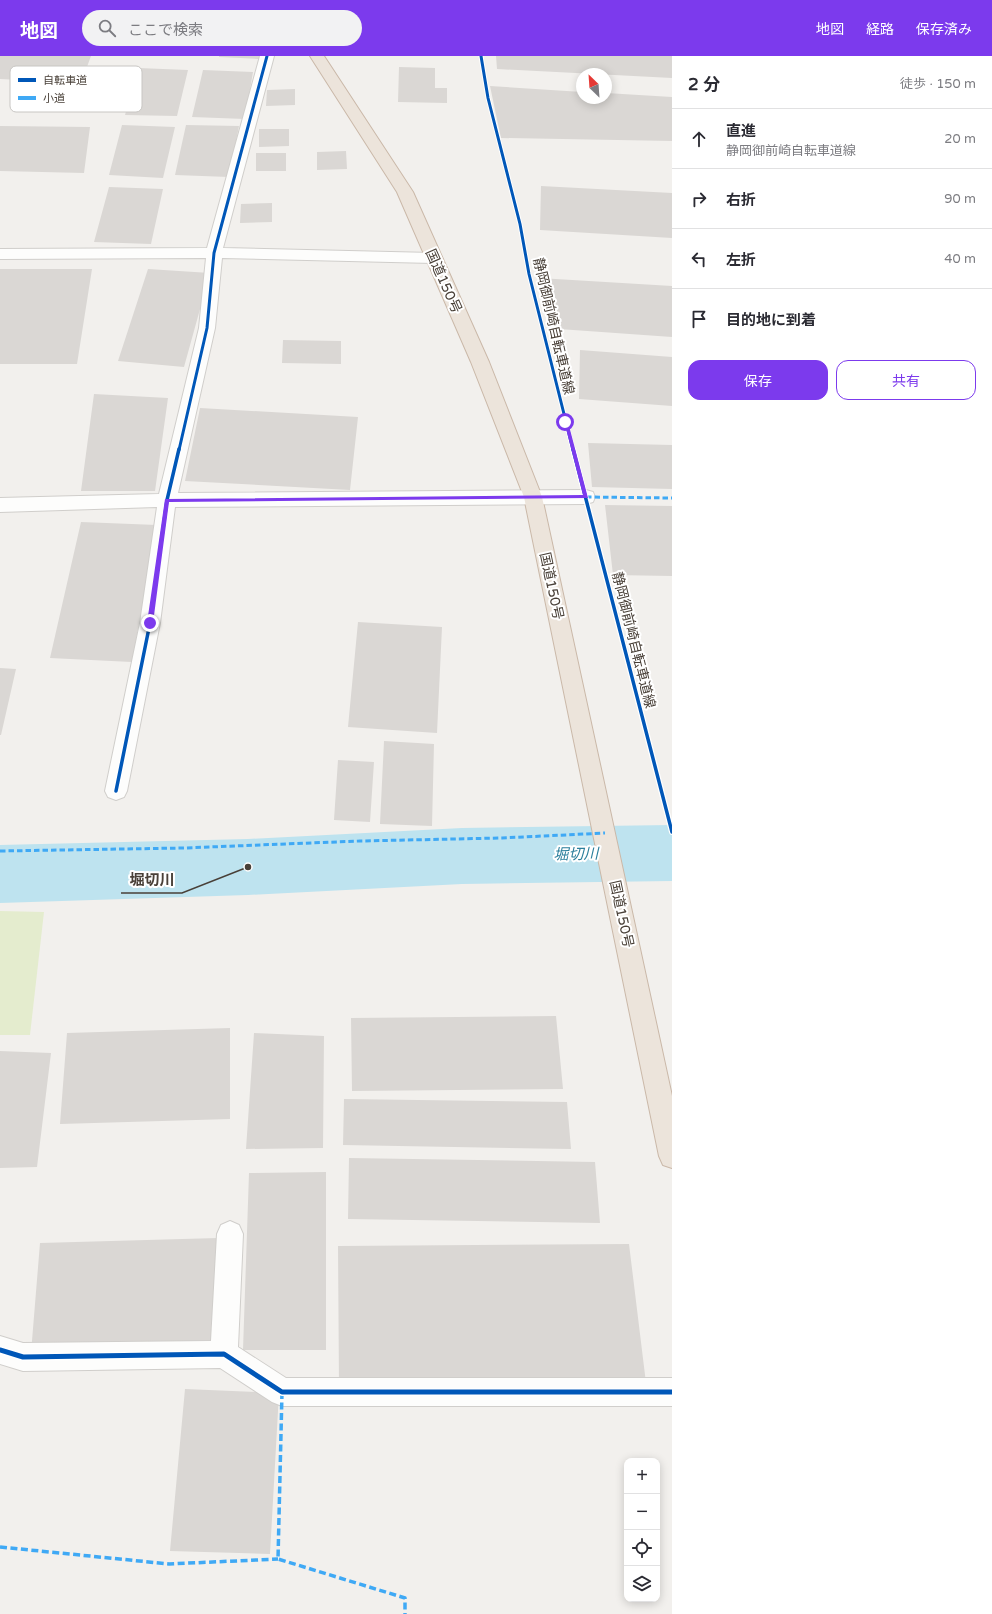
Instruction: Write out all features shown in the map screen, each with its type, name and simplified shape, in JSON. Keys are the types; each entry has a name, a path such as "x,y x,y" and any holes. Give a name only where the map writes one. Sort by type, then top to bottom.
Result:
{"highway":[{"name":"国道150号","path":"317,56 405,192 480,362 532,497 605,833 672,1156"}],"street":[{"path":"116,791 150,623 167,500 207,328 214,253 267,56"},
{"path":"0,254 214,253 433,258"},
{"path":"0,504 167,500 586,497"},
{"path":"224,1354 230,1234"},
{"path":"0,1350 23,1357 224,1354 282,1392 672,1392"}],"green space":[{"path":"0,911 44,912 30,1035 0,1035"}],"building":[{"path":"0,56 91,56 87,66 10,66 10,79 0,79"},
{"path":"259,56 259,59 219,57"},
{"path":"496,56 672,56 672,78 612,75 612,68 576,68 576,73 497,69"},
{"path":"399,67 435,68 435,88 447,88 447,103 398,102"},
{"path":"142,68 188,70 177,116 125,115 126,112 142,112"},
{"path":"203,70 253,72 245,119 192,117"},
{"path":"490,86 576,92 576,104 612,104 612,93 672,97 672,141 501,138"},
{"path":"295,89 295,105 266,106 267,90"},
{"path":"122,125 175,127 163,178 109,175"},
{"path":"186,125 239,126 229,177 175,175"},
{"path":"0,126 90,127 84,173 0,171"},
{"path":"259,129 289,129 289,146 259,147"},
{"path":"346,151 347,169 317,170 317,152"},
{"path":"256,153 286,153 286,171 256,171"},
{"path":"541,186 672,193 672,238 540,230"},
{"path":"109,187 163,189 151,244 94,242"},
{"path":"272,203 272,222 240,223 241,204"},
{"path":"0,269 92,269 77,364 0,364"},
{"path":"148,269 210,273 184,367 118,361"},
{"path":"539,278 672,286 672,337 559,329"},
{"path":"283,340 341,341 341,364 282,363"},
{"path":"580,350 672,357 672,406 579,399"},
{"path":"94,394 168,398 155,491 81,491"},
{"path":"200,408 358,417 350,490 185,481"},
{"path":"588,443 672,445 672,489 592,487"},
{"path":"605,505 672,506 672,576 613,575"},
{"path":"81,522 157,525 132,662 50,658"},
{"path":"358,622 442,627 437,733 348,727"},
{"path":"0,668 16,669 1,735 0,735"},
{"path":"384,741 434,744 432,826 380,824"},
{"path":"338,760 374,762 370,822 334,820"},
{"path":"556,1016 563,1089 352,1091 351,1018"},
{"path":"230,1028 230,1119 60,1124 67,1033"},
{"path":"254,1033 324,1036 323,1148 246,1149"},
{"path":"0,1051 51,1053 37,1167 0,1168"},
{"path":"344,1099 567,1102 571,1149 343,1145"},
{"path":"349,1158 595,1162 600,1223 348,1219"},
{"path":"326,1172 326,1350 243,1350 249,1173"},
{"path":"218,1238 216,1346 31,1353 40,1243"},
{"path":"629,1244 646,1383 339,1386 338,1246"},
{"path":"185,1389 279,1393 270,1554 170,1551"}],"waterway":[{"name":"堀切川","path":"0,874 248,867 462,856 672,853"}],"marked path":[{"path":"586,497 672,498"},
{"path":"0,851 184,848 360,841 502,838 605,833"},
{"path":"282,1392 278,1559 405,1598 405,1614"},
{"path":"0,1547 169,1564 278,1559"}],"cycle path":[{"path":"116,791 150,623 167,500 207,328 214,253 267,56"},
{"name":"静岡御前崎自転車道線","path":"481,56 488,98 520,224 529,274 565,422 586,497 672,832"},
{"path":"0,1350 23,1357 224,1354 282,1392 672,1392"}],"place":[{"name":"堀切川","path":"248,867"}],"route":[{"path":"150,623 167,500 586,497 565,422"}]}
